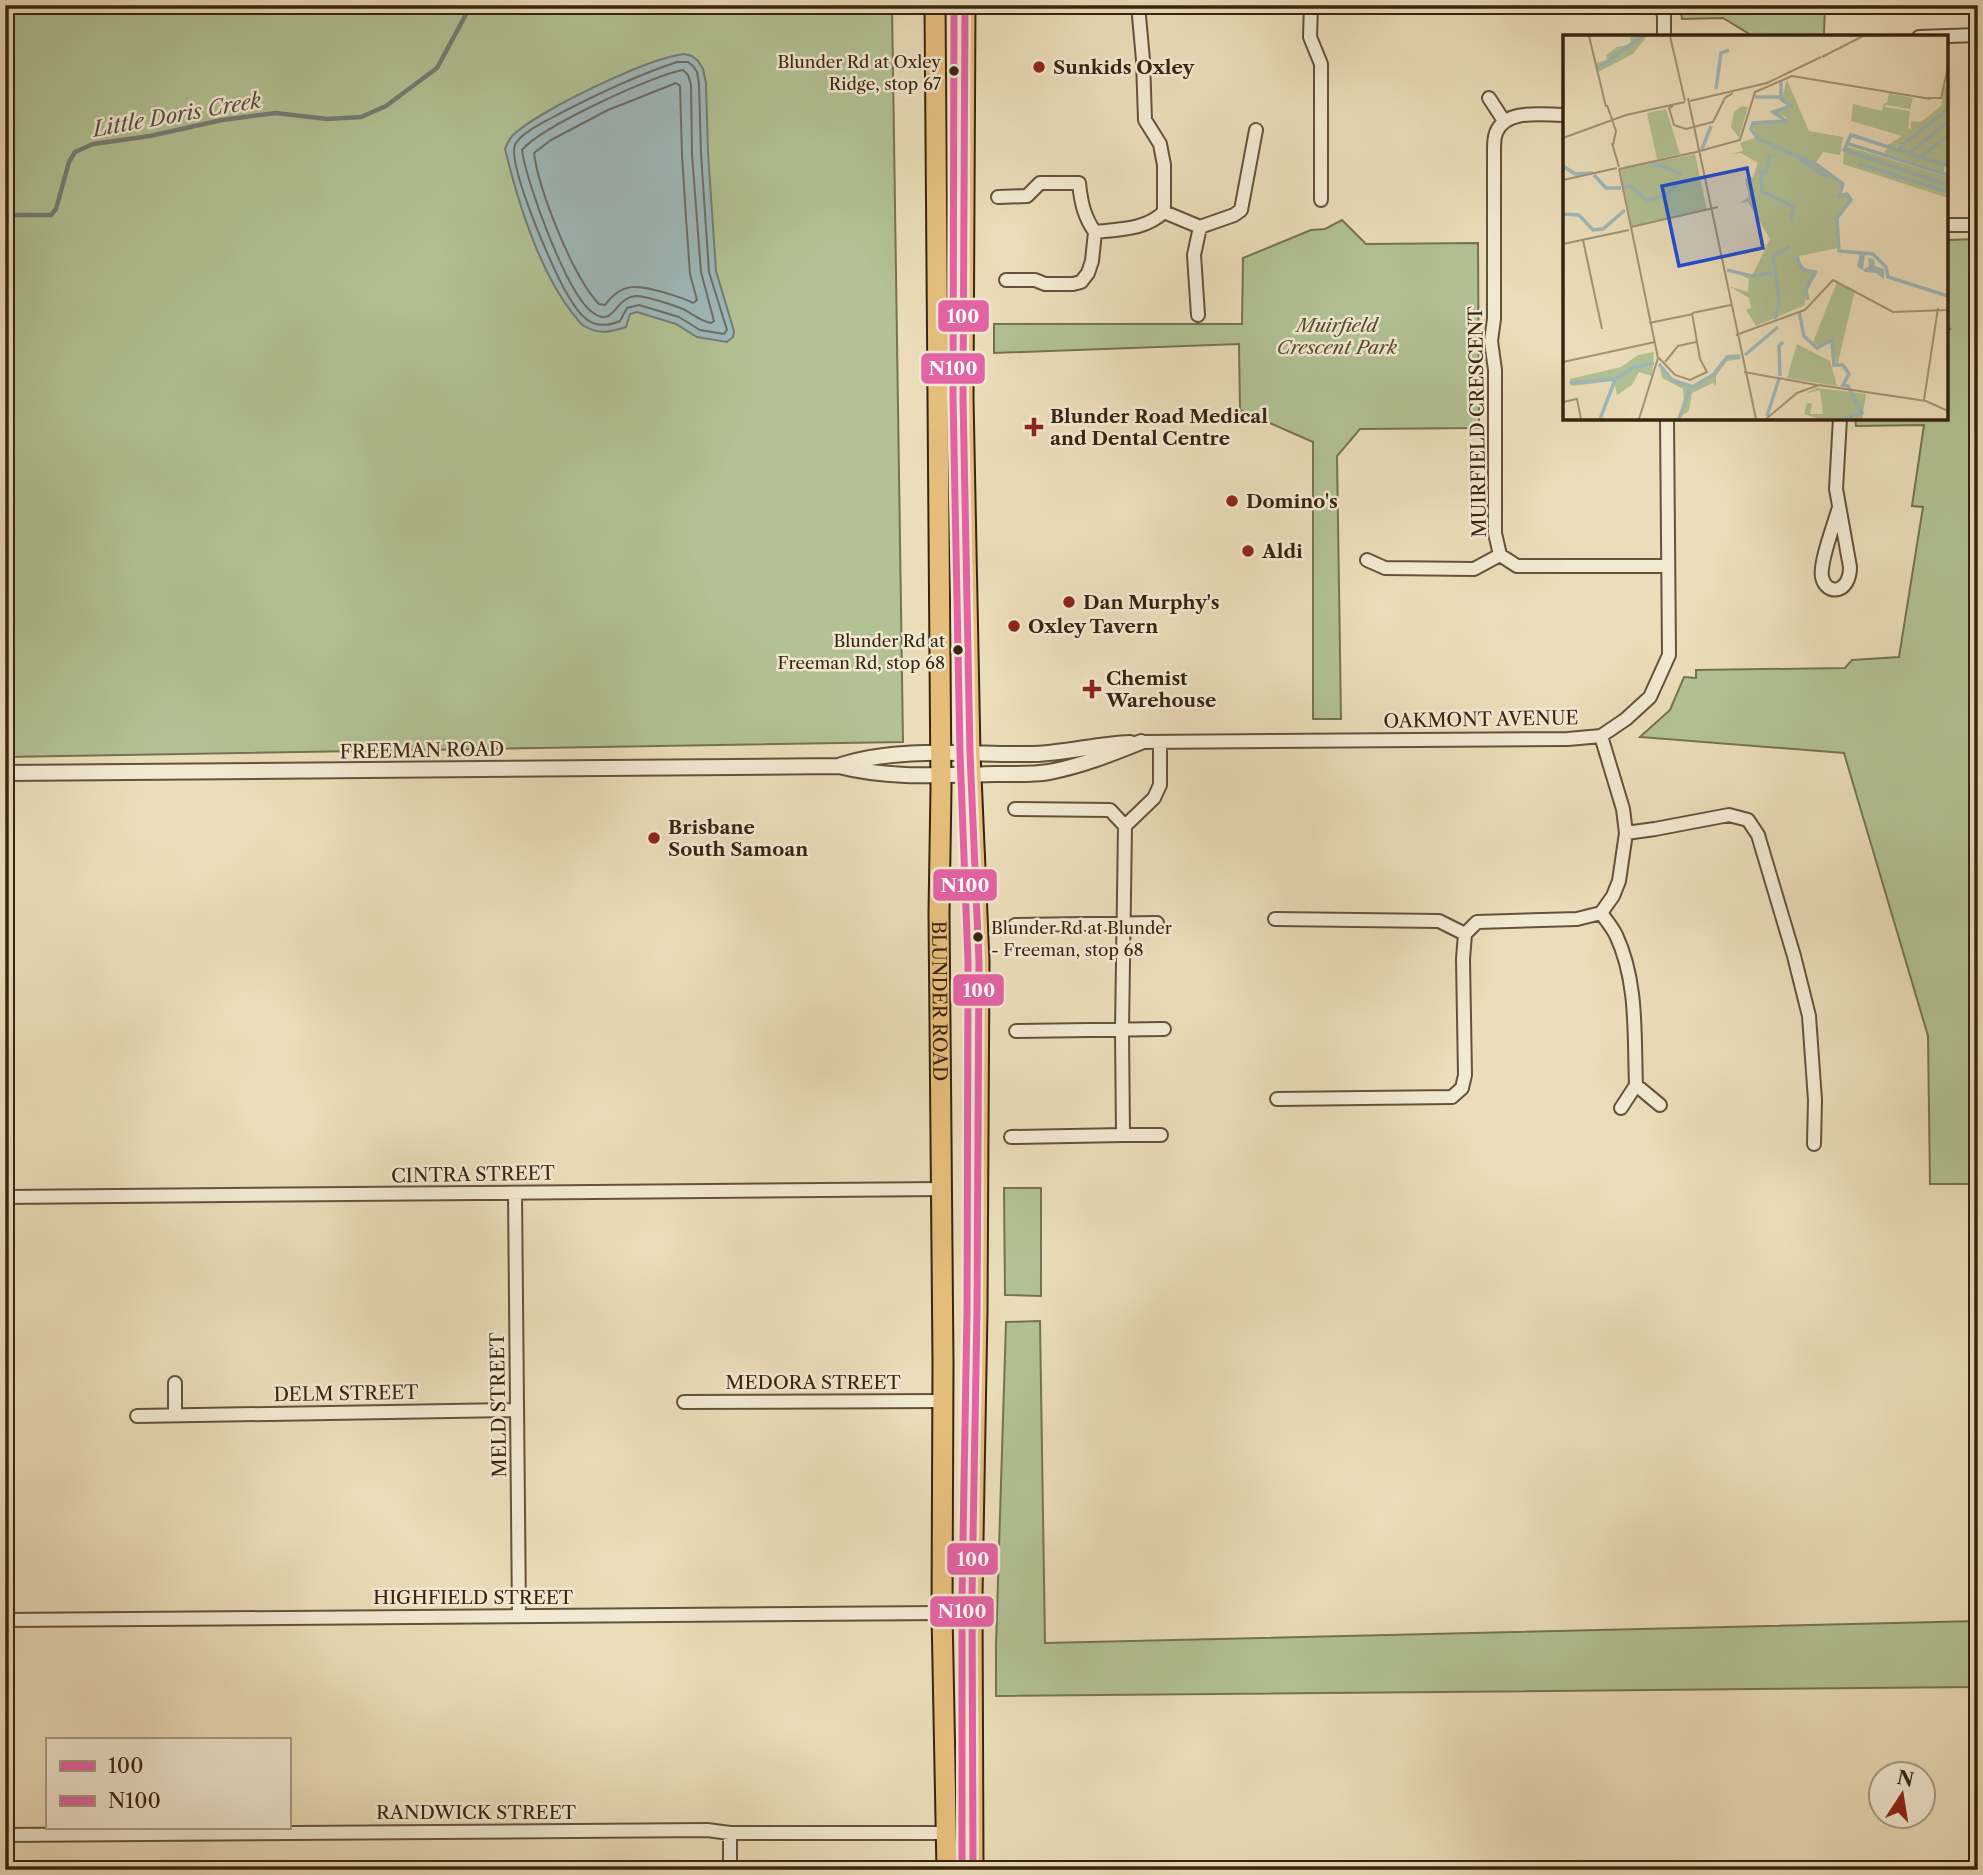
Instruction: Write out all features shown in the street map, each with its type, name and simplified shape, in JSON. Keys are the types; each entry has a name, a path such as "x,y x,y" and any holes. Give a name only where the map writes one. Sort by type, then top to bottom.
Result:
{"main road":[{"name":"BLUNDER ROAD","path":"935,5 942,1613 947,1870"},
{"name":"BLUNDER ROAD","path":"965,5 962,397 970,753 979,961 972,1596 973,1870"}],"street":[{"path":"1095,232 1142,226 1154,221 1164,212 1164,165 1160,144 1145,120 1138,5"},
{"path":"1311,5 1310,37 1321,64 1321,200"},
{"path":"1661,5 1664,35"},
{"path":"1948,36 1978,35"},
{"path":"1489,98 1504,121 1521,115 1563,115"},
{"name":"MUIRFIELD CRESCENT","path":"1504,121 1496,131 1494,150 1494,319 1491,341 1495,370 1495,533 1500,555 1517,566 1668,566"},
{"path":"1164,212 1200,227 1241,210 1256,130"},
{"path":"998,197 1027,195 1040,183 1079,183 1086,220 1095,232 1092,261 1081,282 1045,284 1035,279 1006,280"},
{"path":"1948,225 1978,225"},
{"path":"1198,315 1194,255 1200,227"},
{"name":"OAKMONT AVENUE","path":"940,753 1036,754 1141,742 1568,739 1601,736 1626,719 1650,697 1669,655 1667,420"},
{"path":"1839,507 1821,567 1825,585 1832,589 1845,586 1850,576 1836,479 1840,420"},
{"path":"1367,559 1385,568 1474,569 1500,555"},
{"path":"1277,1099 1452,1097 1462,1088 1465,1076 1465,934 1477,922 1577,919 1601,913 1613,896 1619,881 1626,832 1623,810 1601,736"},
{"name":"OAKMONT AVENUE","path":"971,775 1048,772 1109,755 1141,742"},
{"path":"1125,826 1154,798 1160,785 1160,742"},
{"name":"FREEMAN ROAD","path":"839,766 863,758 940,753"},
{"name":"FREEMAN ROAD","path":"5,773 839,766 862,772 971,775"},
{"path":"1015,809 1110,810 1125,826 1123,1135"},
{"path":"1626,832 1729,815 1748,820 1758,835 1809,1016 1815,1100 1814,1144"},
{"path":"1601,913 1615,935 1631,980 1634,1004 1636,1085 1621,1108"},
{"path":"1275,919 1439,921 1465,934"},
{"path":"1016,925 1157,923"},
{"path":"1016,1031 1164,1029"},
{"path":"1636,1085 1660,1105"},
{"path":"1012,1137 1161,1135"},
{"name":"CINTRA STREET","path":"5,1197 942,1189"},
{"name":"MELD STREET","path":"515,1193 519,1616"},
{"path":"175,1383 176,1415"},
{"name":"MEDORA STREET","path":"684,1402 943,1401"},
{"name":"DELM STREET","path":"137,1416 517,1410"},
{"name":"HIGHFIELD STREET","path":"5,1620 942,1613"},
{"name":"RANDWICK STREET","path":"5,1835 694,1830 730,1833 947,1833"},
{"path":"730,1833 730,1870"}],"green space":[{"path":"5,5 892,5 903,742 5,757"},
{"path":"1680,5 1825,5 1824,35 1751,35 1723,18 1682,19"},
{"name":"Muirfield Crescent Park","path":"1342,220 1366,244 1478,243 1479,428 1360,429 1337,456 1341,719 1313,719 1313,442 1240,410 1239,344 994,353 994,324 1242,324 1243,258 1311,230 1325,229"},
{"path":"1978,239 1978,1184 1930,1184 1928,1036 1844,753 1640,737 1670,710 1684,677 1696,678 1696,670 1845,668 1852,660 1899,657 1923,507 1912,506 1924,425 1856,426 1855,420 1948,420 1948,240"},
{"path":"1004,1188 1041,1188 1041,1296 1005,1295"},
{"path":"1040,1321 1045,1643 1978,1621 1978,1687 996,1696 1006,1322"}],"water":[{"path":"684,54 698,61 706,83 716,271 734,331 733,337 727,342 697,337 676,324 637,312 630,314 626,327 615,330 600,332 583,325 561,297 540,257 523,213 505,149 512,137 527,125 569,99 646,65"}],"waterway":[{"name":"Little Doris Creek","path":"5,215 51,215 56,209 69,162 75,152 93,144 150,136 222,120 276,113 327,119 361,117 386,106 437,68 471,5"}],"transit line":[{"name":"N100","path":"954,5 953,397 960,753 968,961 962,1870"},
{"name":"100","path":"965,5 963,397 970,753 979,961 972,1596 973,1870"}],"place":[{"name":"Sunkids Oxley","path":"1039,67"},
{"name":"Blunder Rd at Oxley Ridge, stop 67","path":"954,71"},
{"name":"Blunder Road Medical and Dental Centre","path":"1034,427"},
{"name":"Domino's","path":"1232,501"},
{"name":"Aldi","path":"1248,551"},
{"name":"Dan Murphy's","path":"1069,602"},
{"name":"Oxley Tavern","path":"1014,626"},
{"name":"Blunder Rd at Freeman Rd, stop 68","path":"958,650"},
{"name":"Chemist Warehouse","path":"1092,689"},
{"name":"Brisbane South Samoan","path":"654,838"},
{"name":"Blunder Rd at Blunder - Freeman, stop 68","path":"978,937"}]}
